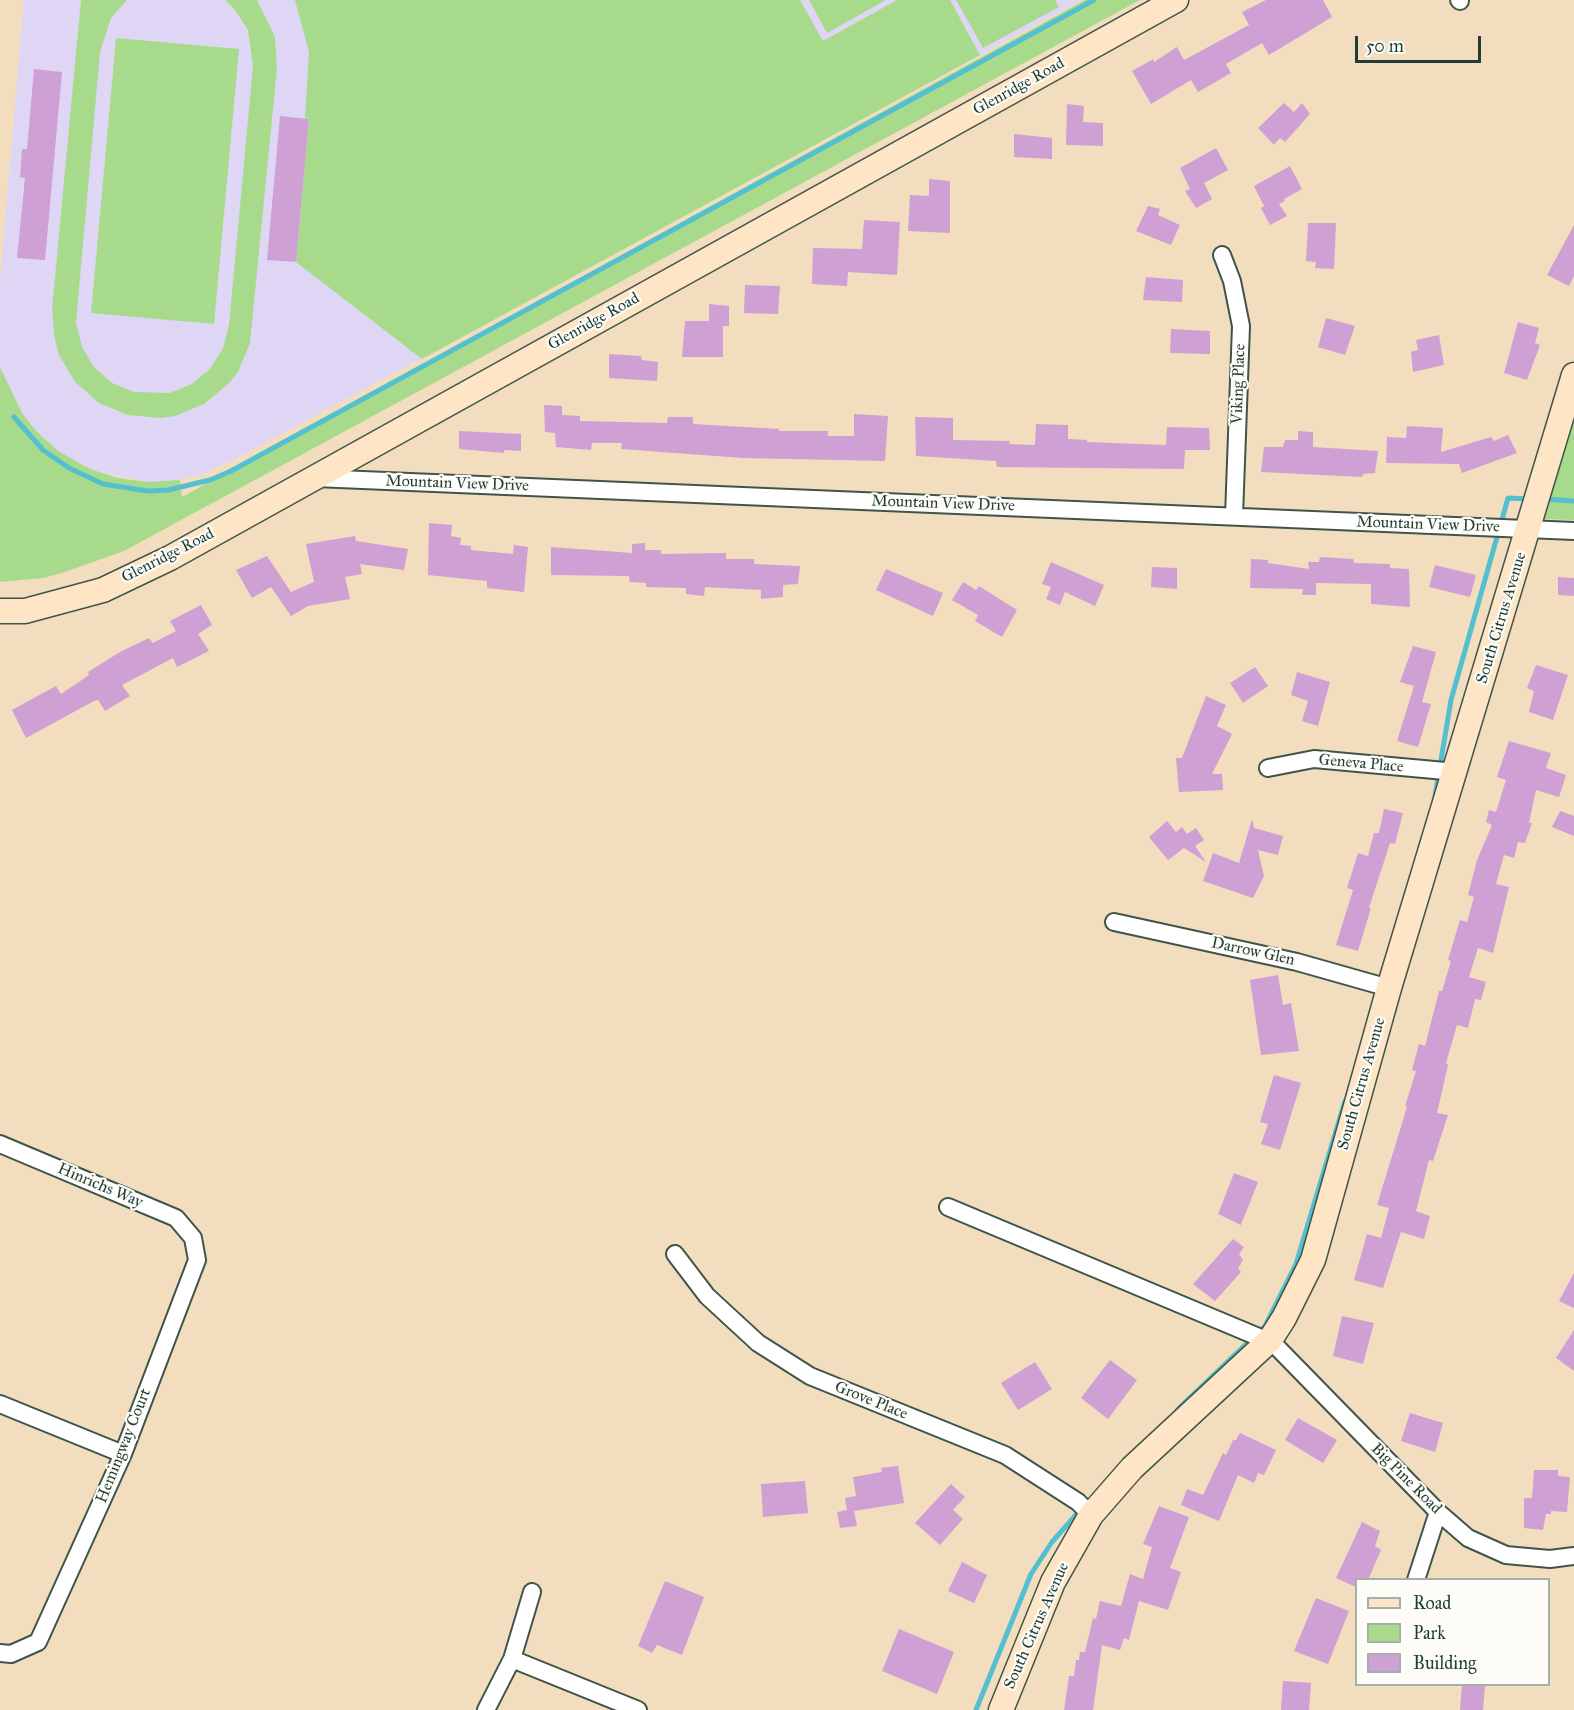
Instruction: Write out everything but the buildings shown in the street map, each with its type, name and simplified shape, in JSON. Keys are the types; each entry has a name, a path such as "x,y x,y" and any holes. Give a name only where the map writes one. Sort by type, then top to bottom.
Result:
{"street":[{"name":"Glenridge Road","path":"0,611 25,611 103,590 170,558 1176,0"},
{"name":"Viking Place","path":"1222,255 1232,280 1241,326 1234,516"},
{"name":"South Citrus Avenue","path":"1001,1710 1053,1582 1091,1515 1132,1468 1269,1340 1284,1318 1312,1260 1389,988 1574,375"},
{"name":"Mountain View Drive","path":"311,478 1574,531"},
{"name":"Geneva Place","path":"1268,768 1314,759 1456,772"},
{"name":"Darrow Glen","path":"1114,922 1297,962 1389,988"},
{"name":"Hinrichs Way","path":"0,1144 176,1218 193,1238"},
{"path":"948,1207 1269,1340"},
{"name":"Hemingway Court","path":"0,1653 11,1654 38,1642 123,1454 197,1260 193,1238"},
{"name":"Grove Place","path":"675,1254 706,1296 758,1343 801,1370 1005,1455 1078,1502 1091,1515"},
{"name":"Big Pine Road","path":"1269,1340 1438,1512 1468,1539 1506,1556 1550,1558 1574,1556"},
{"path":"0,1404 123,1454"},
{"path":"1417,1578 1438,1512"},
{"path":"486,1710 512,1659 532,1592"},
{"path":"512,1659 638,1710"}],"shaded area":[{"path":"24,0 1082,0 239,457 202,474 167,482 148,482 94,471 58,451 36,431 22,413 0,367 0,282"}],"green space":[{"path":"81,0 127,0 111,18 100,52 76,323 82,347 94,367 112,383 134,392 170,393 192,384 210,369 223,348 229,325 253,66 248,30 235,10 225,0 257,0 275,37 277,68 250,343 238,372 228,384 204,404 175,416 160,418 128,415 99,403 75,382 59,355 55,340 52,309"},
{"path":"295,0 800,0 823,41 897,0 950,0 980,55 422,359 296,262 309,119 305,118 309,52"},
{"path":"809,0 886,0 827,33"},
{"path":"956,0 1055,0 1059,7 983,48"},
{"path":"1085,0 1140,0 124,551 43,578 0,582 0,367 22,413 36,431 58,451 90,469 118,478 148,482 180,480 182,497"},
{"path":"116,38 239,49 214,324 91,313"},
{"path":"1574,398 1574,520 1544,519"}],"waterway":[{"path":"14,417 43,450 69,468 103,484 148,491 168,490 210,480 231,471 1094,0"},
{"path":"1435,796 1451,700 1508,498 1530,499"},
{"path":"1543,499 1574,501"},
{"path":"1178,1409 1265,1326 1296,1264 1345,1101"},
{"path":"976,1710 1031,1574 1052,1542 1082,1508"}]}
